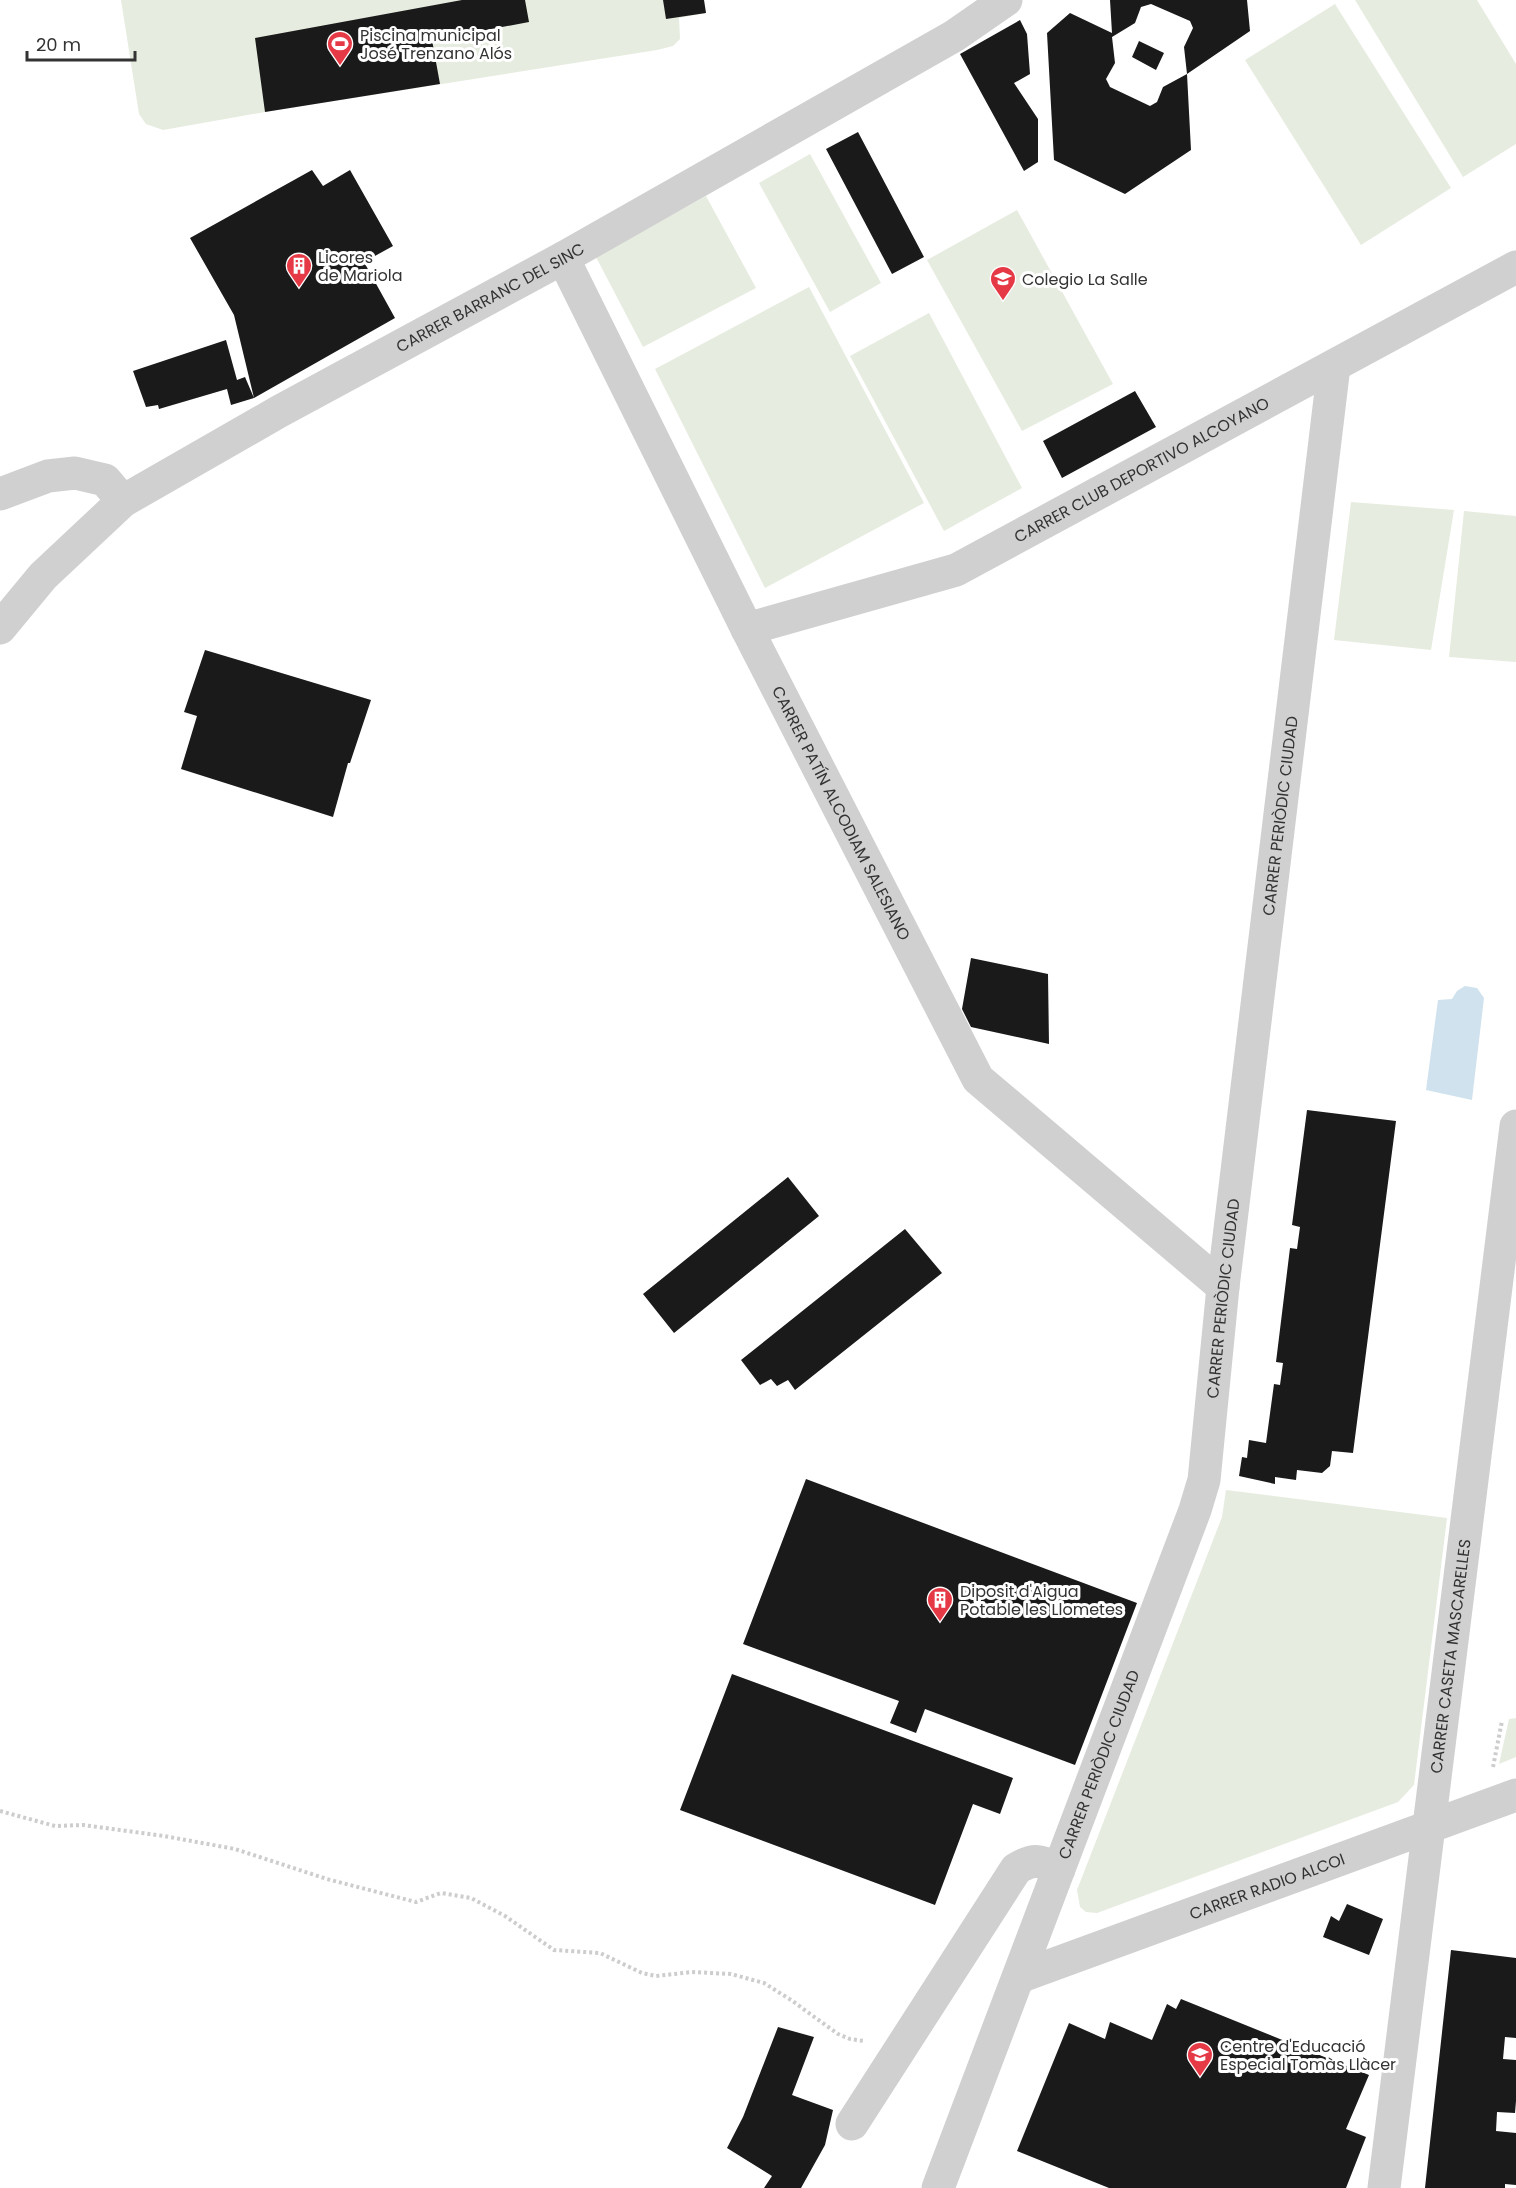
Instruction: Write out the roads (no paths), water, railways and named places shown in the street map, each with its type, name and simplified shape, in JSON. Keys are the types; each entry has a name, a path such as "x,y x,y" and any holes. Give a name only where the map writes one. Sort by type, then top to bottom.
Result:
{"street":[{"name":"CARRER BARRANC DEL SINC","path":"0,628 43,576 123,501 280,411 563,258 954,36 1006,0"},
{"name":"CARRER PATÍN ALCODIAM SALESIANO","path":"563,258 747,629 978,1079 1223,1287"},
{"name":"CARRER CLUB DEPORTIVO ALCOYANO","path":"747,629 956,570 1516,267"},
{"name":"CARRER PERIÒDIC CIUDAD","path":"938,2188 1195,1510 1204,1480 1223,1287 1334,366"},
{"path":"0,494 48,476 75,473 105,480 123,501"},
{"name":"CARRER CASETA MASCARELLES","path":"1384,2188 1516,1126"},
{"name":"CARRER RADIO ALCOI","path":"1019,1977 1516,1795"},
{"path":"852,2124 1016,1869 1028,1862 1038,1860 1059,1869"}],"water":[{"path":"1465,986 1477,988 1484,998 1472,1100 1426,1090 1438,1000 1452,999 1457,991"}],"place":[{"name":"Piscina municipal José Trenzano Alós","path":"340,67"},
{"name":"Licores de Mariola","path":"299,289"},
{"name":"Colegio La Salle","path":"1003,302"},
{"name":"Diposit d'Aigua Potable les Llometes","path":"940,1623"},
{"name":"Centre d'Educació Especial Tomàs Llàcer","path":"1200,2078"}]}
